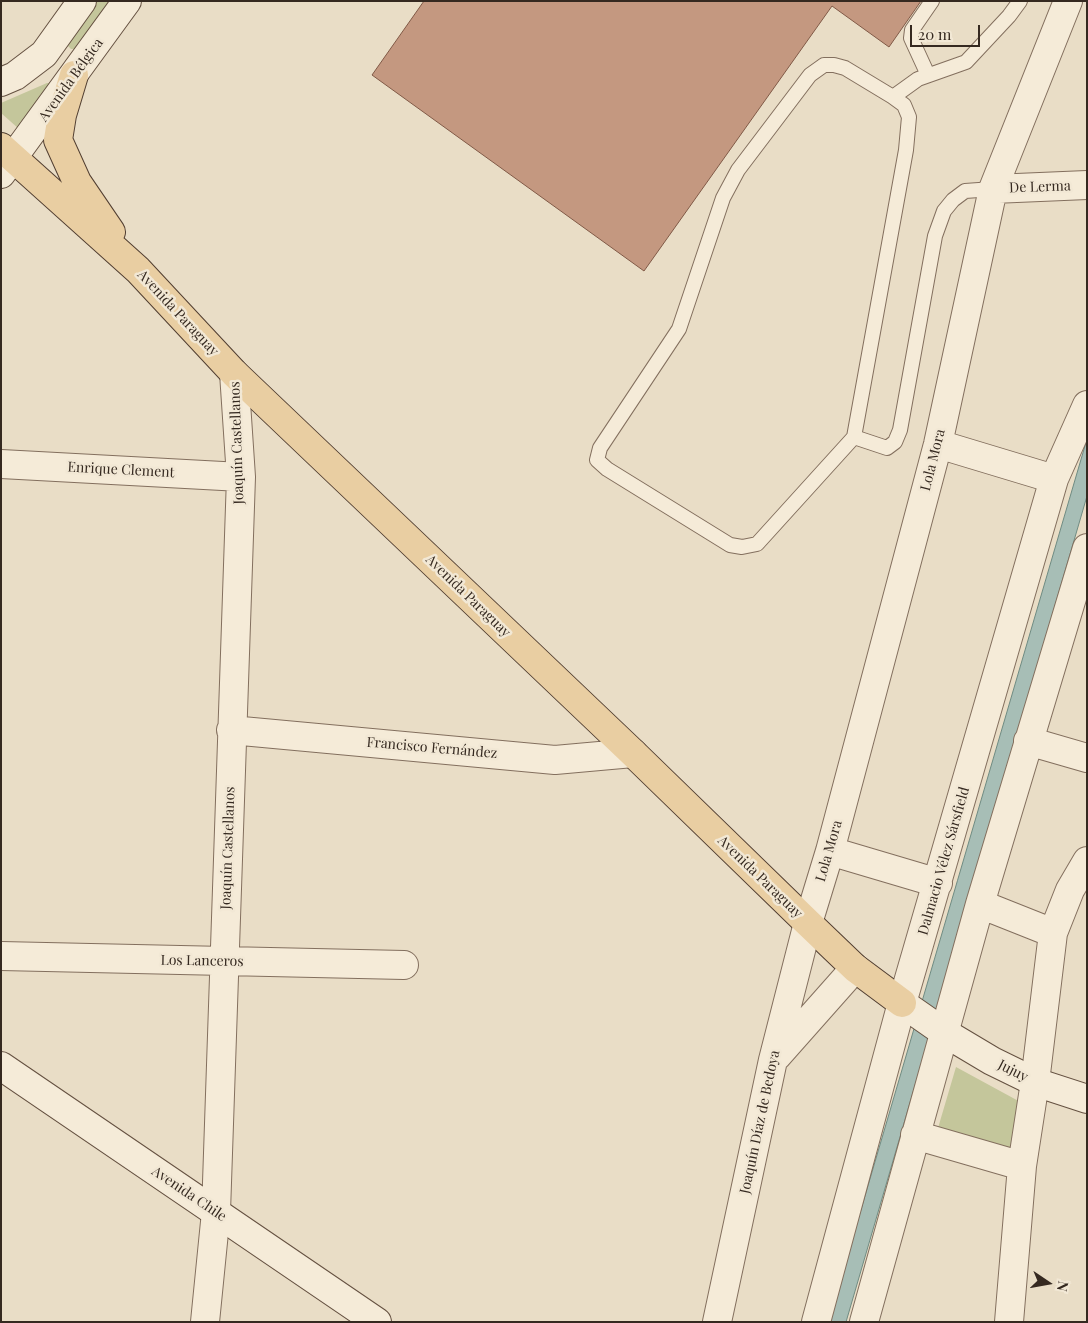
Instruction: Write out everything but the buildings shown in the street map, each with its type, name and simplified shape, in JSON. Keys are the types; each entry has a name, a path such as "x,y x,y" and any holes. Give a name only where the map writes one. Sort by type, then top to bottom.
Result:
{"main road":[{"path":"74,75 62,115 58,140 77,182 138,270"},
{"name":"Avenida Paraguay","path":"6,160 138,270 234,373 633,752 855,968 902,1003"}],"street":[{"path":"1,82 15,76 44,54 82,1"},
{"name":"Avenida Bélgica","path":"6,160 74,75 127,1"},
{"name":"Lola Mora","path":"808,923 830,851 938,444 993,189 1068,1"},
{"name":"De Lerma","path":"993,189 1087,185"},
{"name":"Joaquín Castellanos","path":"205,1322 216,1212 241,477 234,373"},
{"name":"Dalmacio Vélez Sársfield","path":"816,1322 902,1003 1054,478 1087,405"},
{"path":"938,444 1054,478"},
{"name":"Enrique Clement","path":"1,464 241,477"},
{"path":"864,1322 980,904 1087,548"},
{"name":"Francisco Fernández","path":"231,730 555,760 633,752"},
{"path":"1028,741 1087,758"},
{"path":"830,851 938,883"},
{"path":"1009,1322 1022,1166 1035,1082 1053,933 1070,890 1087,861"},
{"path":"980,904 1053,933"},
{"name":"Joaquín Díaz de Bedoya","path":"717,1322 773,1060 808,923"},
{"name":"Los Lanceros","path":"1,956 404,965"},
{"path":"773,1060 855,968"},
{"name":"Avenida Paraguay","path":"902,1003 945,1033"},
{"name":"Jujuy","path":"945,1033 992,1061 1035,1082 1087,1099"},
{"name":"Avenida Chile","path":"1,1066 377,1322"},
{"path":"915,1135 1022,1166"}],"lane":[{"path":"928,75 911,38 912,30 932,1"},
{"path":"893,96 918,79 966,62 1009,16 1020,1"},
{"path":"824,65 845,68 893,96 904,105 909,117 906,150 854,437 770,532 756,544 742,547 730,545 718,539 607,469 597,460 600,448 680,329 723,198 738,170 810,75 824,65"},
{"path":"854,437 888,448 895,442 900,430 935,236 944,211 953,200 965,191 993,189"}],"green space":[{"path":"94,1 113,1 79,49 71,49 67,45 69,37"},
{"path":"51,83 19,129 1,113 1,103"},
{"path":"956,1067 1024,1104 1016,1151 938,1128"}],"water":[{"path":"1087,439 1087,496 846,1322 828,1322"}]}
